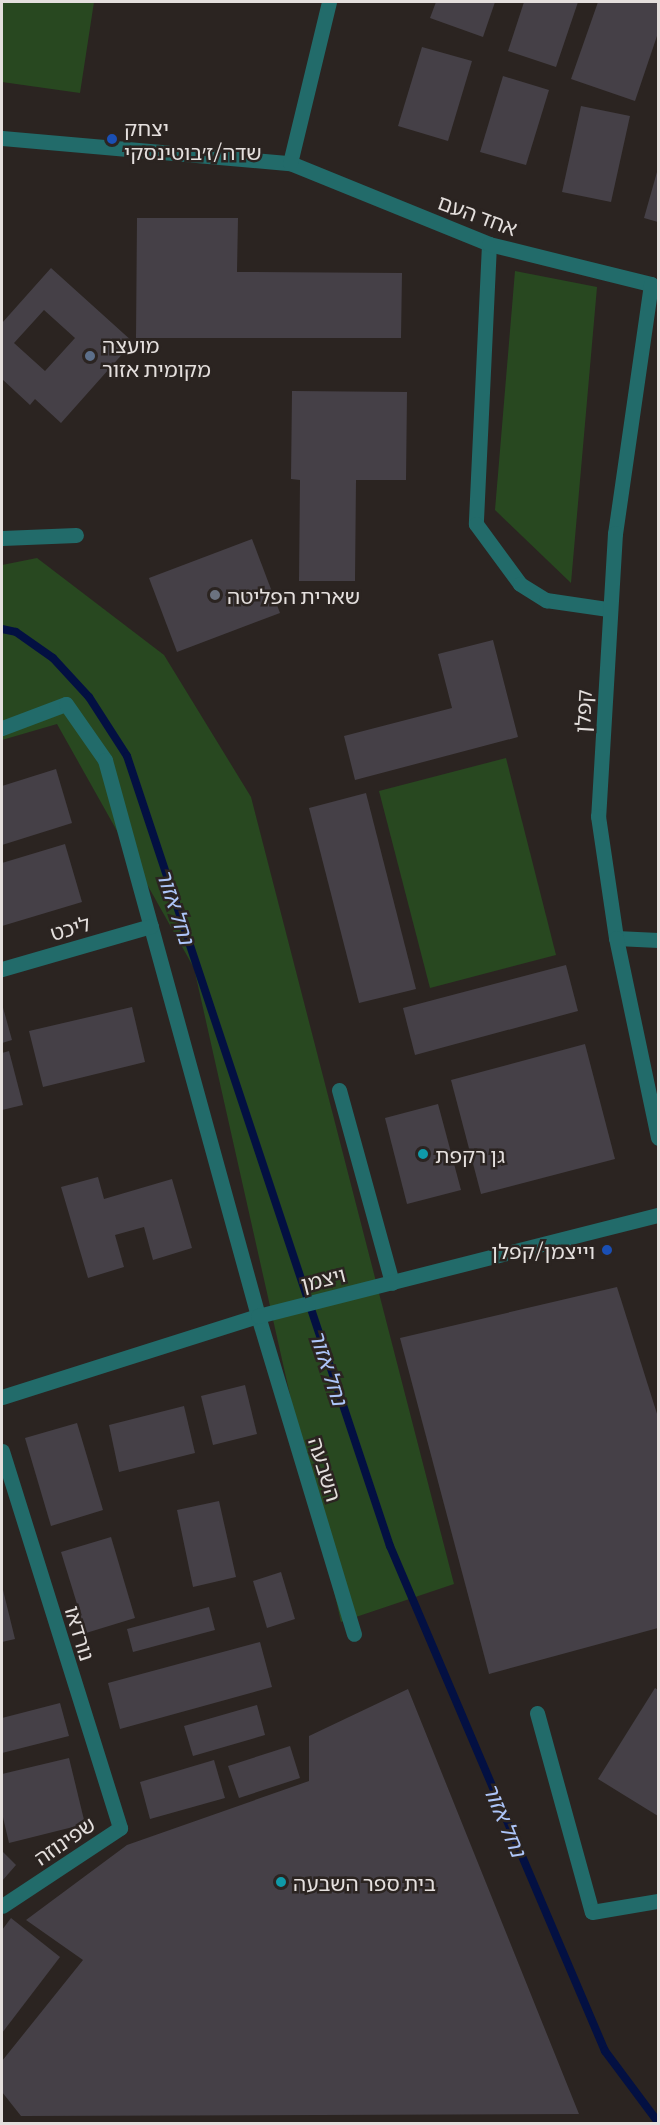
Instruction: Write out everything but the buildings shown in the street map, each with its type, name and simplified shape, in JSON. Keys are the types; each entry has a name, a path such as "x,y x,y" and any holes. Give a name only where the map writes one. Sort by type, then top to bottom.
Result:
{"street":[{"path":"290,163 329,2"},
{"name":"אחד העם","path":"2,138 290,163 489,244 655,285"},
{"path":"489,244 476,524 520,584 546,600 608,609"},
{"name":"קפלן","path":"655,285 631,403 608,609 598,816 616,938 658,1138"},
{"path":"2,538 76,535"},
{"name":"השבעה","path":"2,728 66,704 105,760 258,1316 354,1634"},
{"name":"ליכט","path":"2,969 151,926"},
{"path":"616,938 658,940"},
{"path":"339,1090 392,1282"},
{"name":"ויצמן","path":"2,1397 258,1316 658,1215"},
{"name":"נורדאו","path":"2,1451 120,1828"},
{"path":"537,1713 592,1912 658,1900"},
{"name":"שפינוזה","path":"2,1906 120,1828"}],"green space":[{"path":"2,2 94,2 80,93 2,82"},
{"path":"515,271 597,287 571,583 495,510"},
{"path":"37,558 164,655 251,797 454,1584 341,1622 194,968 57,724 2,740 2,565"},
{"path":"506,758 556,955 430,988 379,791"}],"waterway":[{"name":"נחל אזור","path":"2,629 16,632 53,658 89,697 127,756 390,1546 605,2051 658,2122"}],"place":[{"name":"יצחק שדה/ז׳בוטינסקי","path":"112,139"},
{"name":"מועצה מקומית אזור","path":"90,356"},
{"name":"שארית הפליטה","path":"215,595"},
{"name":"גן רקפת","path":"423,1154"},
{"name":"וייצמן/קפלן","path":"607,1250"},
{"name":"בית ספר השבעה","path":"281,1882"}]}
